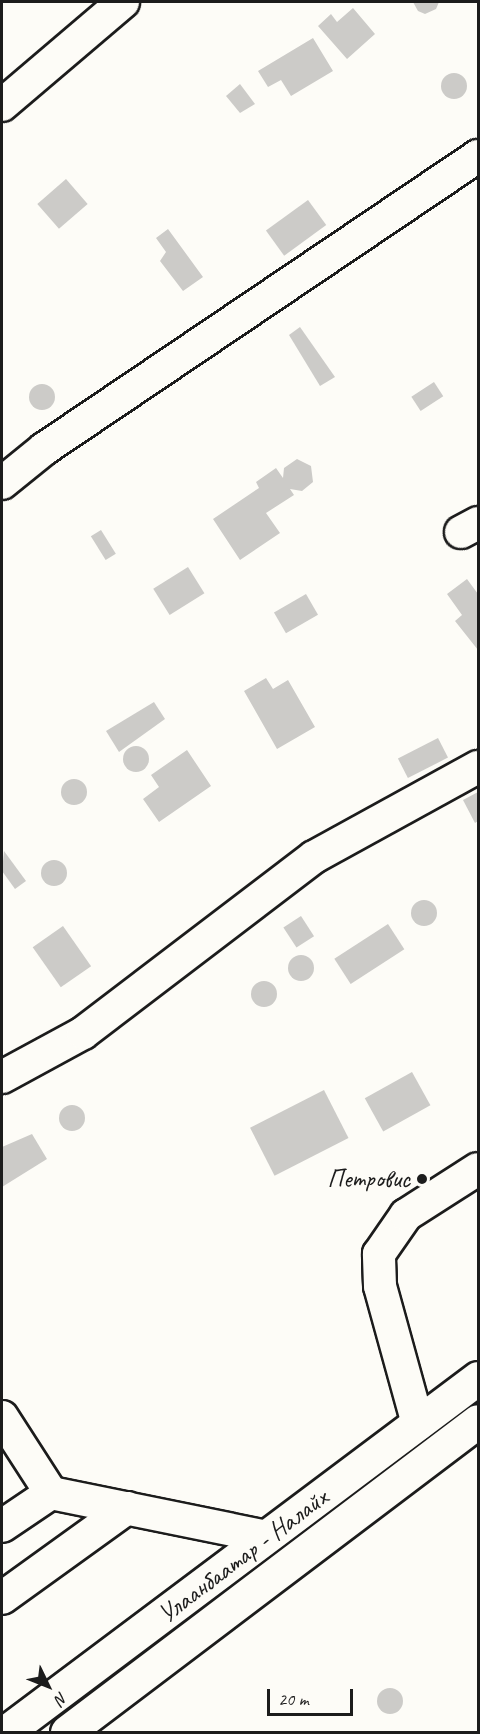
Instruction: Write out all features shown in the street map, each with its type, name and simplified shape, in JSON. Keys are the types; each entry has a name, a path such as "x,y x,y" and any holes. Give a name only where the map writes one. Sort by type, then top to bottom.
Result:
{"highway":[{"name":"Улаанбаатар - Налайх","path":"6,1732 478,1378"},
{"name":"Улаанбаатар - Налайх","path":"67,1732 478,1421"}],"street":[{"path":"2,105 123,2"},
{"path":"2,483 44,449 478,156"},
{"path":"2,1077 83,1033 314,857 478,767"},
{"path":"418,1424 380,1286 380,1254 406,1215 478,1169"},
{"path":"2,1417 51,1493"},
{"path":"2,1526 51,1493 267,1538"},
{"path":"2,1598 127,1508"}],"building":[{"path":"413,2 439,2 436,9 425,14 418,11"},
{"path":"353,8 375,34 347,59 318,26 331,14 337,22"},
{"path":"313,38 333,71 291,96 281,80 268,87 258,71"},
{"path":"454,73 463,77 467,86 463,95 454,99 445,95 441,86 445,77"},
{"path":"240,84 255,104 240,113 226,96"},
{"path":"66,179 88,204 59,229 37,204"},
{"path":"308,200 326,225 284,256 266,231"},
{"path":"168,229 203,277 183,291 160,261 166,252 156,238"},
{"path":"300,327 335,377 320,386 289,335"},
{"path":"434,382 443,396 421,411 411,397"},
{"path":"42,384 51,388 55,397 51,406 42,410 33,406 29,397 33,388"},
{"path":"297,459 311,466 313,482 302,491 290,489 294,495 266,513 280,533 240,560 213,519 259,488 256,482 276,468 283,478 284,468"},
{"path":"101,530 116,554 106,560 91,536"},
{"path":"188,567 204,593 170,615 153,589"},
{"path":"467,579 478,594 478,650 455,621 462,615 447,594"},
{"path":"306,594 318,615 286,633 274,612"},
{"path":"266,678 273,689 288,680 315,727 277,749 244,691"},
{"path":"154,702 165,719 119,752 106,731"},
{"path":"438,738 448,758 408,778 398,758"},
{"path":"136,746 145,750 149,759 145,768 136,772 127,768 123,759 127,750"},
{"path":"187,750 211,786 159,822 143,799 159,787 151,775"},
{"path":"74,779 83,783 87,792 83,801 74,805 65,801 61,792 65,783"},
{"path":"478,792 478,821 475,823 463,800"},
{"path":"4,851 26,881 15,889 2,871"},
{"path":"54,860 63,864 67,873 63,882 54,886 45,882 41,873 45,864"},
{"path":"424,900 433,904 437,913 433,922 424,926 415,922 411,913 415,904"},
{"path":"301,916 314,936 296,948 283,927"},
{"path":"388,924 404,949 351,984 334,959"},
{"path":"63,926 91,966 61,987 33,947"},
{"path":"301,955 310,959 314,968 310,977 301,981 292,977 288,968 292,959"},
{"path":"264,981 273,985 277,994 273,1003 264,1007 255,1003 251,994 255,985"},
{"path":"412,1072 430,1105 383,1131 365,1098"},
{"path":"324,1090 349,1138 275,1176 250,1128"},
{"path":"72,1105 81,1109 85,1118 81,1127 72,1131 63,1127 59,1118 63,1109"},
{"path":"32,1134 47,1159 2,1187 2,1147"},
{"path":"390,1688 399,1692 403,1701 399,1710 390,1714 381,1710 377,1701 381,1692"}],"place":[{"name":"Петровис","path":"422,1179"}]}
